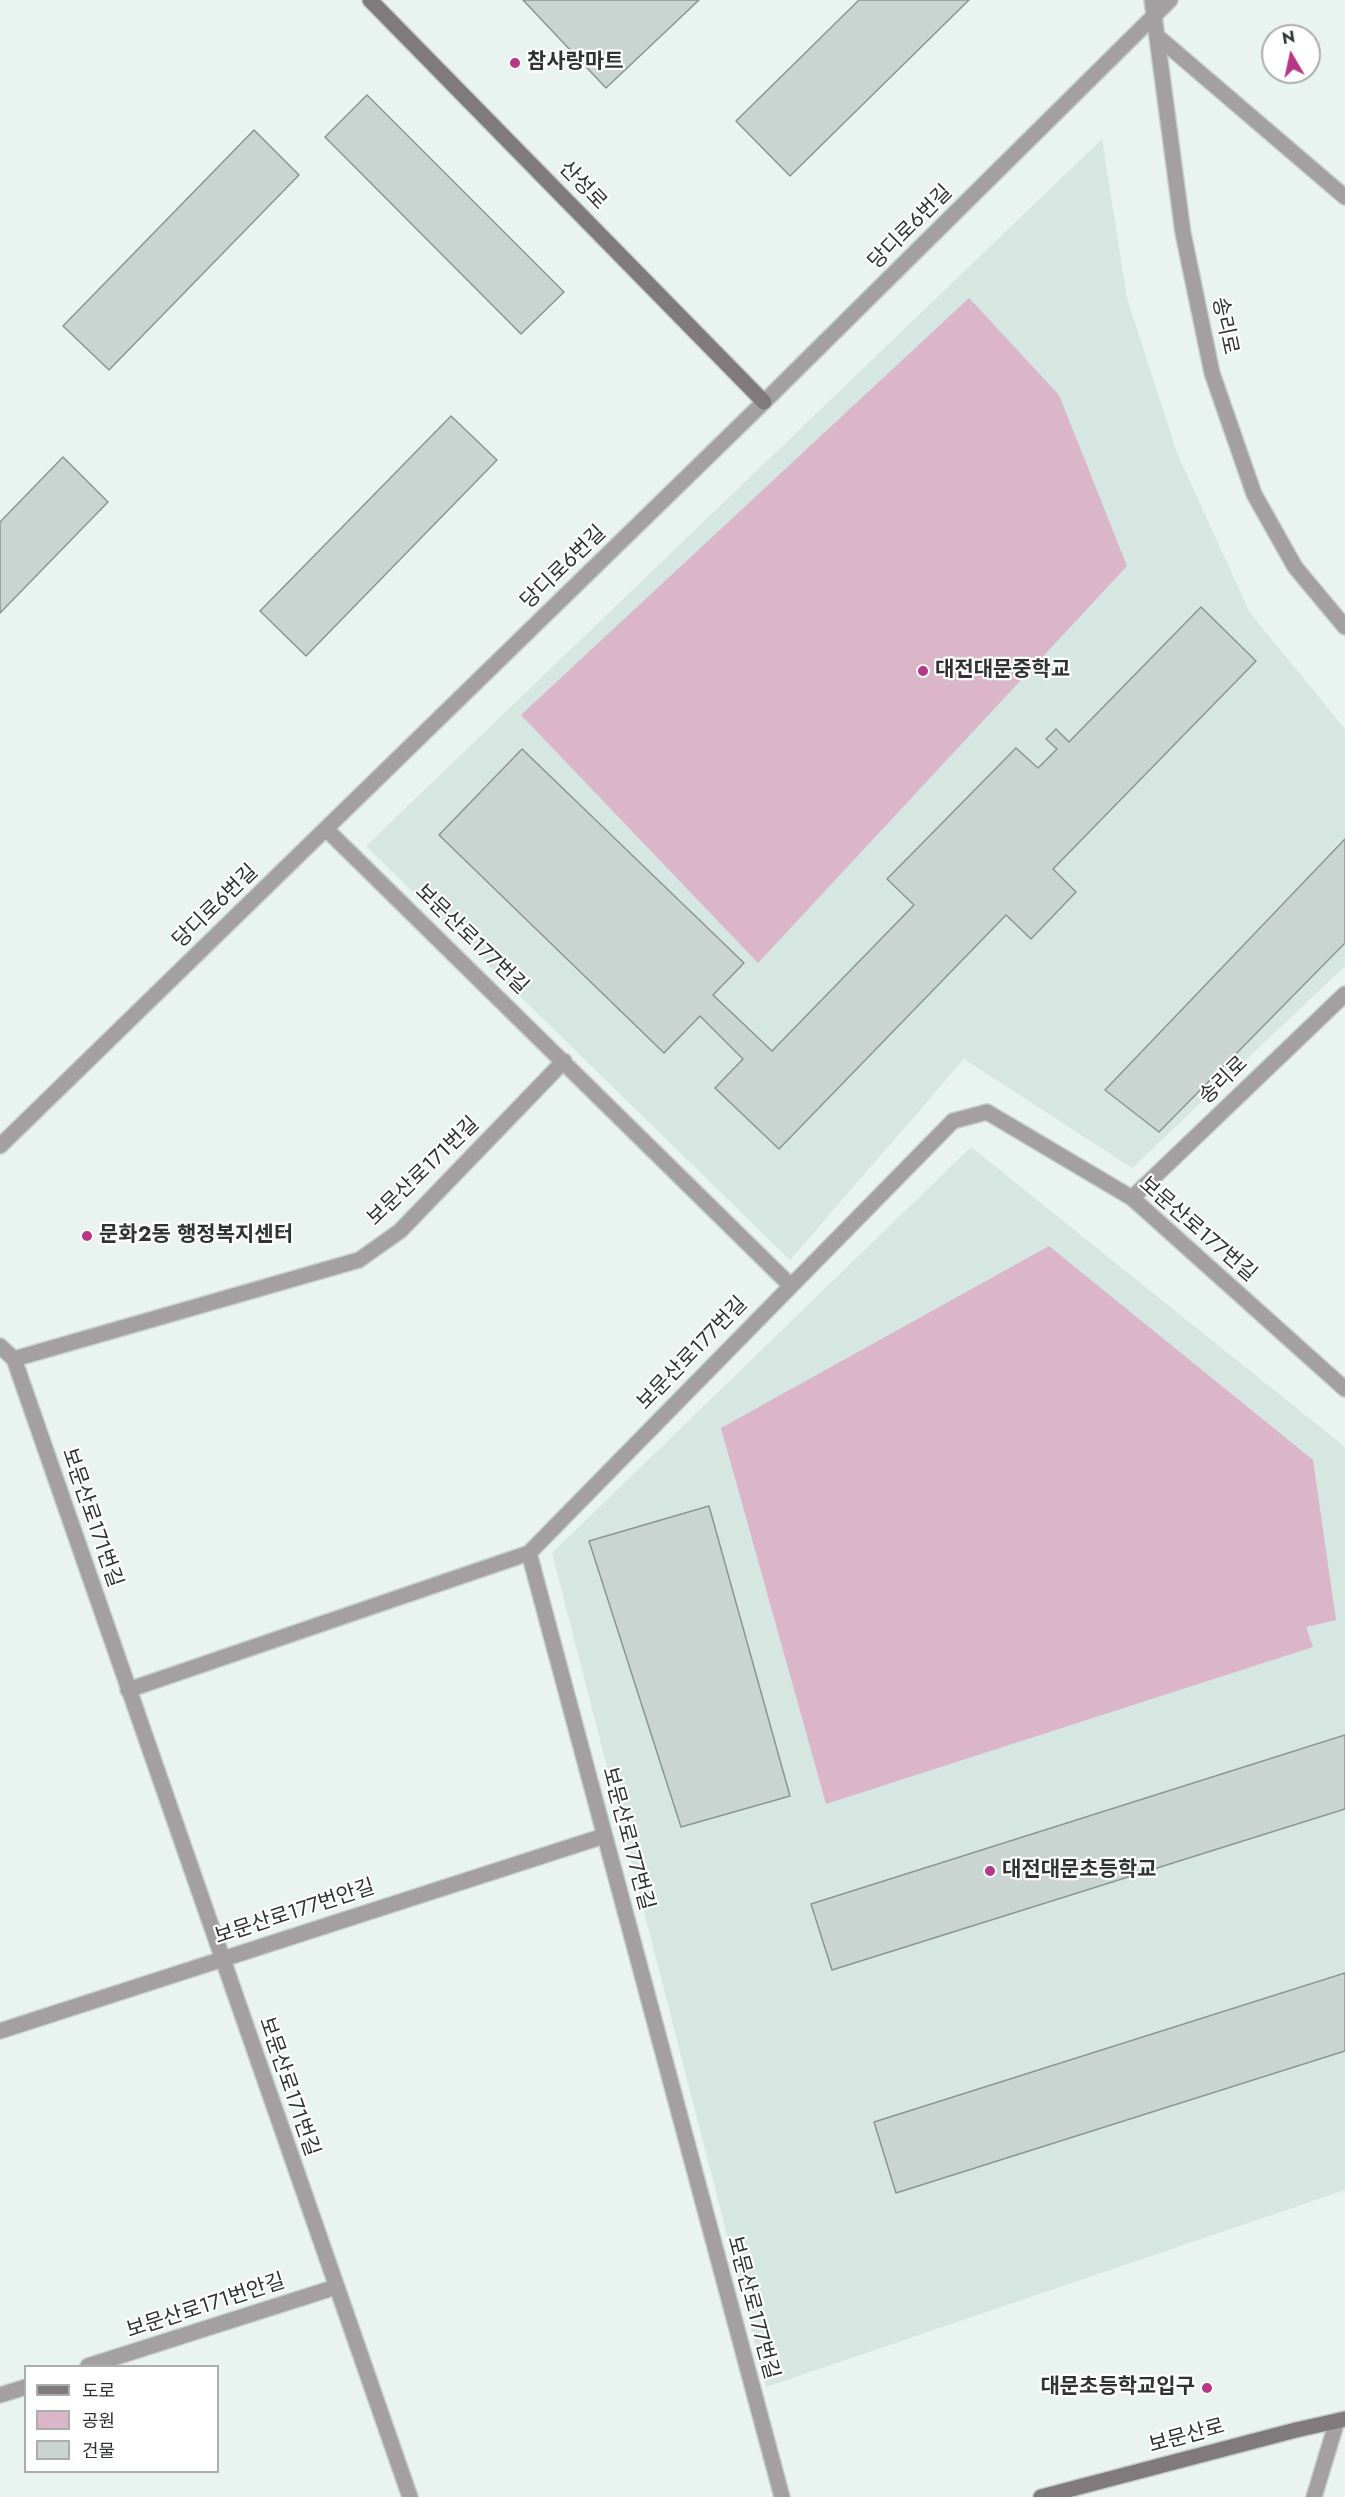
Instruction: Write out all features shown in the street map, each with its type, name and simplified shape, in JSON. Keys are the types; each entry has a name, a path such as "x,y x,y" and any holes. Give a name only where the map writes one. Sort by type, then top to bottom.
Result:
{"street":[{"name":"산성로","path":"370,0 764,402"},
{"name":"송리로","path":"1152,0 1183,233 1212,373 1254,494 1295,567 1345,627"},
{"name":"당디로6번길","path":"0,1146 764,402 1170,0"},
{"path":"1158,37 1345,197"},
{"name":"보문산로177번길","path":"326,829 564,1060 790,1285"},
{"name":"송리로","path":"1132,1198 1345,994"},
{"name":"보문산로171번길","path":"14,1359 359,1260 400,1230 564,1060"},
{"name":"보문산로177번길","path":"782,2497 529,1552 953,1121 987,1112 1132,1198 1345,1389"},
{"name":"보문산로171번길","path":"0,1346 14,1359 410,2497"},
{"path":"128,1690 529,1552"},
{"name":"보문산로177번안길","path":"0,2031 604,1836"},
{"name":"보문산로171번안길","path":"94,2365 336,2287"},
{"path":"0,2395 24,2388"},
{"path":"1314,2497 1341,2420"},
{"name":"보문산로","path":"1041,2497 1341,2420"}],"shaded area":[{"name":"대전대문중학교","path":"1102,139 1127,298 1177,453 1250,613 1345,729 1345,966 1132,1168 964,1059 790,1260 366,846"},
{"name":"대전대문초등학교","path":"971,1147 1345,1447 1345,2190 766,2387 552,1553"}],"green space":[{"path":"969,298 1059,395 1127,566 758,963 521,715"},
{"path":"1049,1246 1313,1460 1336,1620 1306,1627 1313,1647 826,1804 721,1428"}],"building":[{"path":"523,0 699,0 606,88"},
{"path":"859,0 969,0 790,176 736,121"},
{"path":"367,95 564,292 521,334 325,137"},
{"path":"254,130 299,175 109,370 63,326"},
{"path":"451,416 497,460 306,656 260,611"},
{"path":"63,457 108,502 0,613 0,522"},
{"path":"1201,607 1256,661 1053,869 1076,892 1031,939 1006,915 779,1149 715,1088 743,1059 700,1016 664,1053 439,835 522,749 744,963 713,995 772,1051 914,905 887,879 1016,748 1038,768 1057,749 1046,739 1056,729 1069,742"},
{"path":"1345,839 1345,943 1159,1132 1105,1090"},
{"path":"709,1506 790,1796 681,1827 589,1541"},
{"path":"1345,1735 1345,1809 832,1970 811,1904"},
{"path":"1345,1973 1345,2051 896,2193 874,2122"}],"place":[{"name":"참사랑마트","path":"515,63"},
{"name":"대전대문중학교","path":"923,671"},
{"name":"문화2동 행정복지센터","path":"87,1236"},
{"name":"대전대문초등학교","path":"990,1871"},
{"name":"대문초등학교입구","path":"1207,2388"}]}
